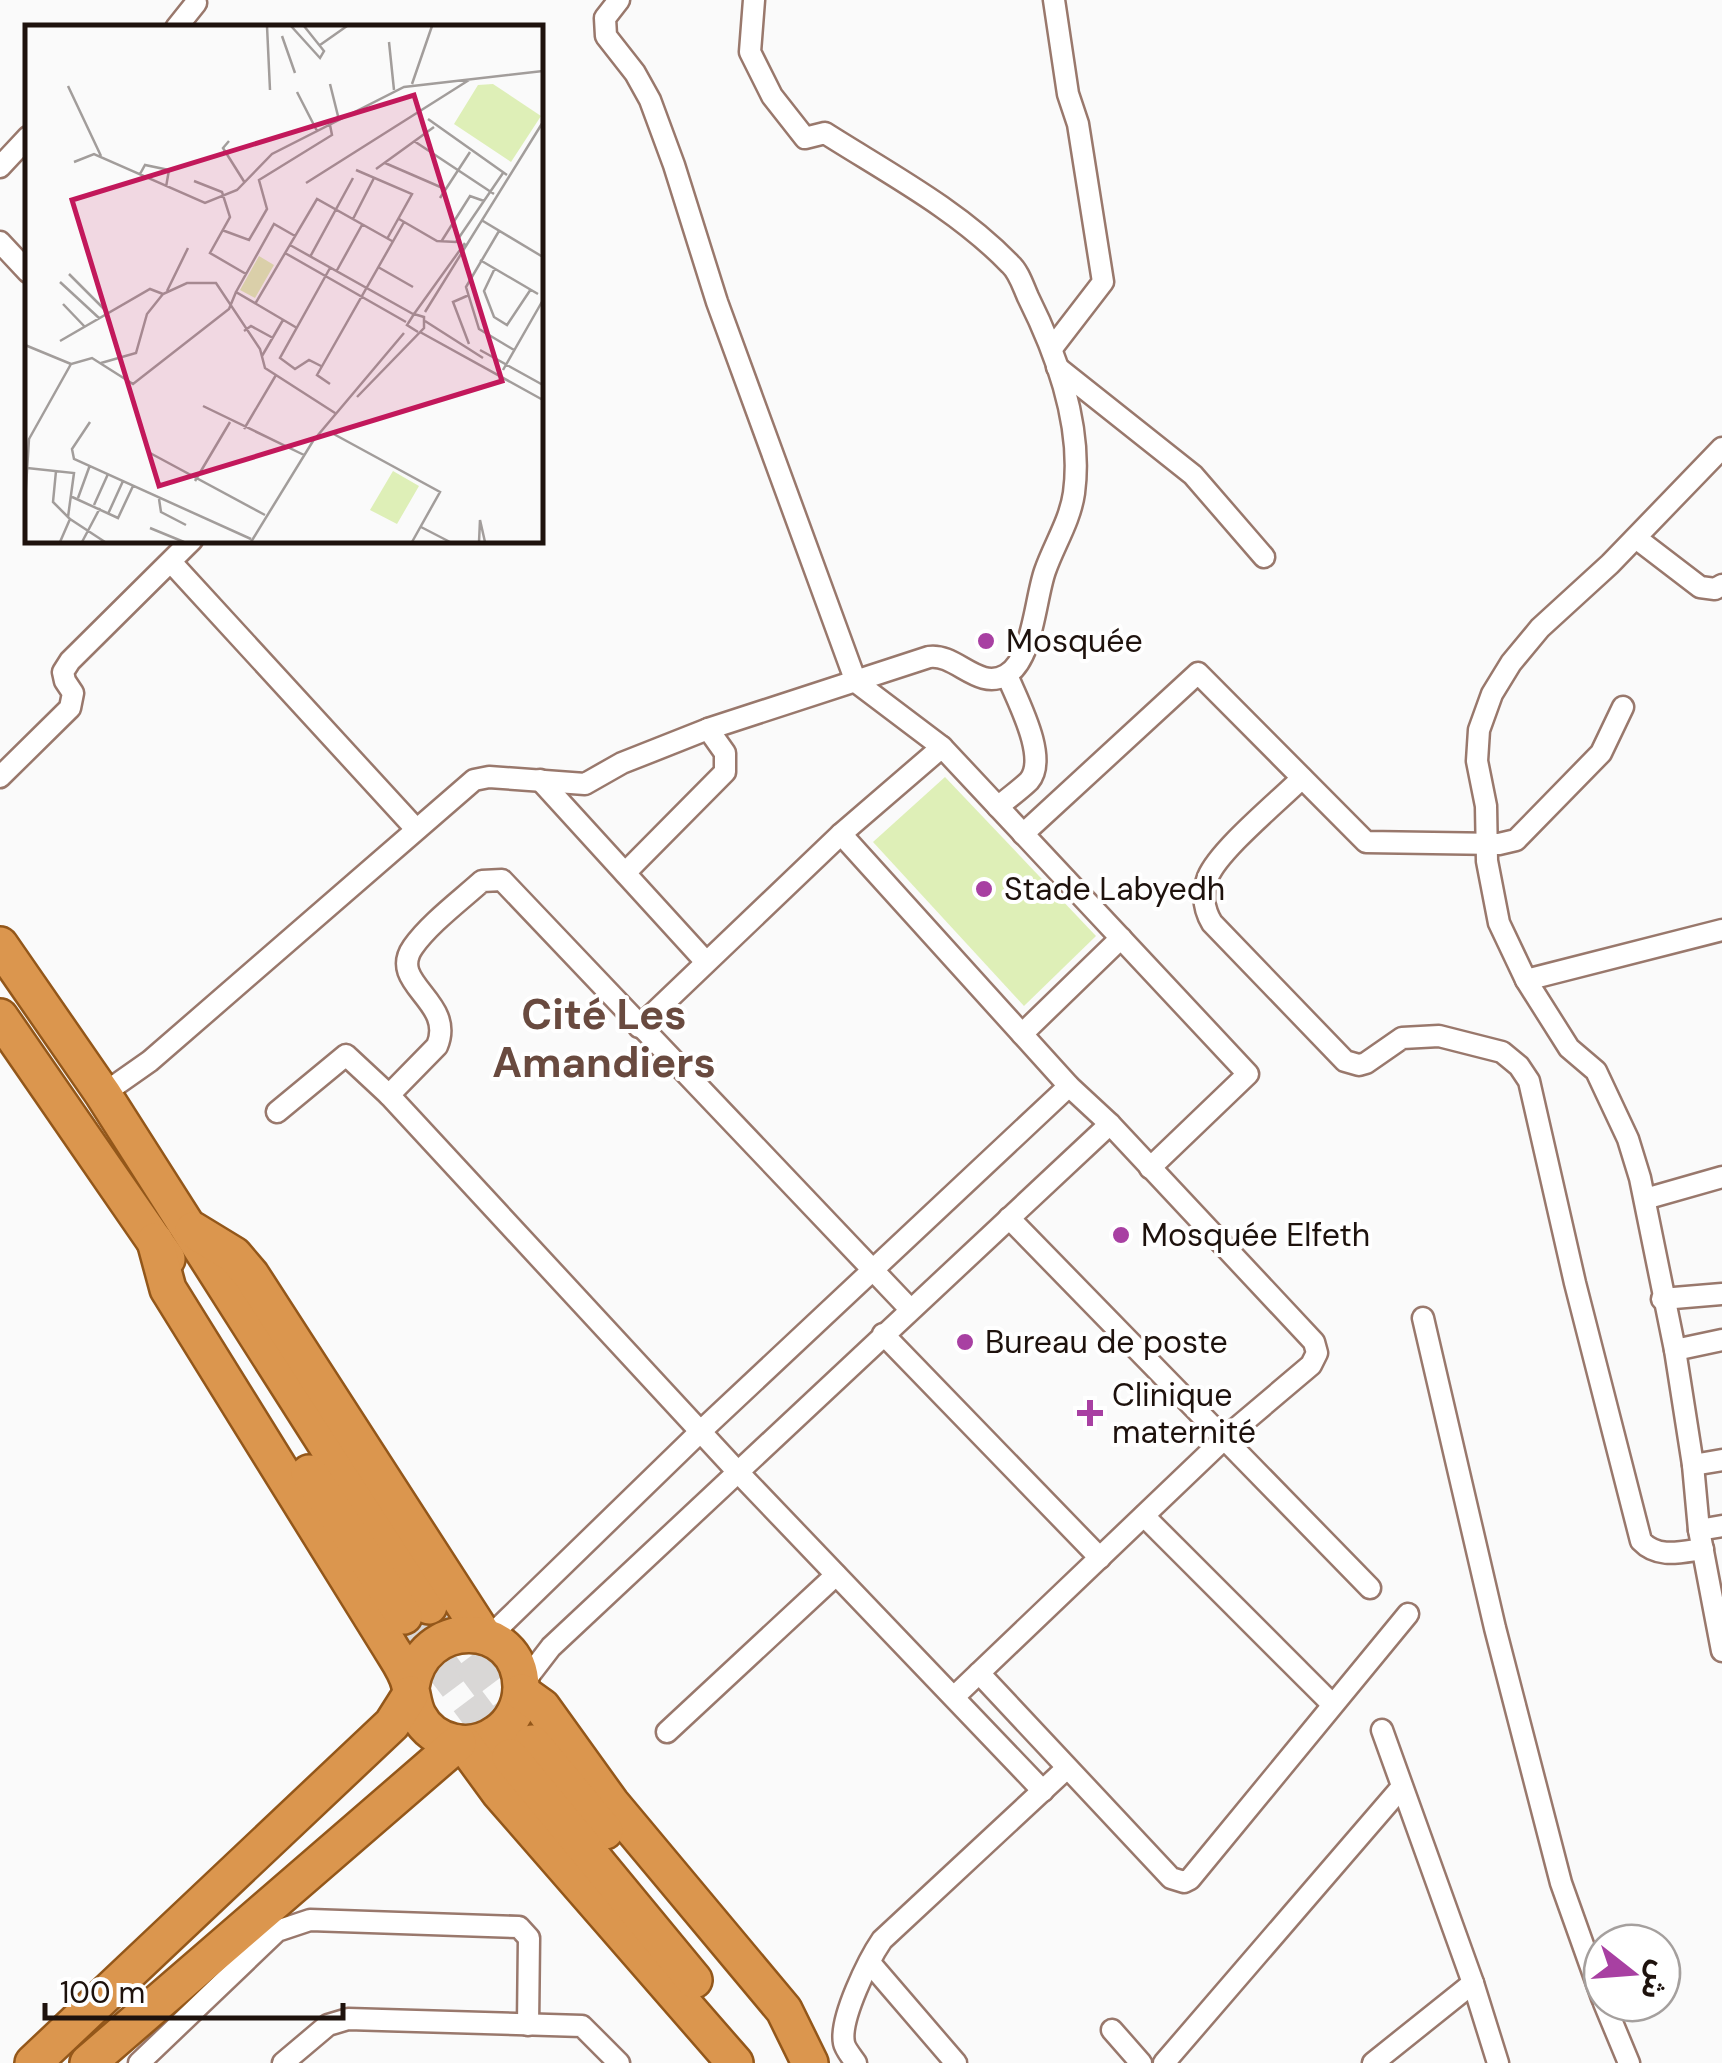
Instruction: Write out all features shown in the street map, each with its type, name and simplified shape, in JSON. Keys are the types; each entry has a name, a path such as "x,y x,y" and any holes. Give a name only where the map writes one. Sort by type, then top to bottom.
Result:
{"highway":[{"path":"0,944 103,1094 169,1232 408,1622 411,1690 423,1723 438,1736 461,1744 736,2063"},
{"path":"3,1028 169,1232 234,1255 250,1274 486,1637 509,1654 518,1669 521,1689 516,1712 503,1729 485,1740 461,1744 408,1785 88,2063"},
{"path":"169,1232 168,1290 182,1315 408,1622 392,1724"},
{"path":"33,2063 392,1724 411,1690 418,1662 435,1643 458,1634 486,1637"},
{"path":"521,1689 542,1706 611,1804 784,2010 810,2063"},
{"path":"762,2063 521,1750 797,2063"},
{"path":"408,1785 431,1778 454,1778 478,1782 499,1792"}],"street":[{"path":"619,0 605,18 606,36 634,73 656,116 717,302 856,682 942,747 1248,1074 1150,1168"},
{"path":"103,1094 150,1061 474,780 488,777 585,784 622,763 708,728 938,656 980,676 996,678 1008,675 1025,652 1038,591 1074,495 1073,430 1055,357 1014,267 965,223 825,133 805,138 772,96 750,52 754,0"},
{"path":"1054,0 1103,282 1055,357"},
{"path":"178,25 196,4"},
{"path":"0,166 25,140"},
{"path":"0,242 25,269"},
{"path":"1055,357 1193,475 1264,557"},
{"path":"1722,448 1636,538 1540,628 1511,663 1492,694 1479,730 1477,761 1486,806 1487,861 1500,924 1526,980 1569,1048 1596,1071 1628,1139 1675,1350 1701,1540 1718,1608 1722,1651"},
{"path":"1636,538 1700,587 1715,589 1722,585"},
{"path":"0,777 70,708 73,694 64,682 63,672 70,661 190,542"},
{"path":"171,562 416,829"},
{"path":"1023,834 1198,673 1366,842 1507,844 1532,827 1602,753 1623,707"},
{"path":"998,807 1031,778 1036,764 1035,748 1008,675"},
{"path":"625,874 725,772 725,753 708,728"},
{"path":"639,1027 841,834 942,747"},
{"path":"1302,778 1214,865 1203,896 1205,912 1345,1062 1359,1066 1402,1038 1440,1036 1488,1046 1519,1066 1535,1100 1575,1282 1642,1541 1648,1548 1667,1554 1722,1526"},
{"path":"540,780 706,962"},
{"path":"841,834 1069,1086 1110,1124 1314,1342 1316,1353 1311,1366 1226,1437 955,1696"},
{"path":"390,1096 441,1037 436,1010 412,982 407,964 413,946 482,880 489,878 507,884 910,1309"},
{"path":"1526,980 1722,930"},
{"path":"1022,1034 1121,938"},
{"path":"276,1112 346,1054 390,1096 736,1470 1043,1792"},
{"path":"486,1637 1069,1086"},
{"path":"521,1689 550,1647 1110,1124"},
{"path":"1644,1199 1722,1177"},
{"path":"1009,1218 1370,1588"},
{"path":"1662,1299 1722,1294"},
{"path":"1423,1318 1495,1628 1556,1866 1582,1940"},
{"path":"883,1334 1100,1558"},
{"path":"1675,1350 1722,1340"},
{"path":"1692,1465 1722,1460"},
{"path":"1144,1516 1332,1704"},
{"path":"667,1732 836,1576"},
{"path":"979,1673 1172,1878 1184,1882 1408,1614"},
{"path":"1382,1730 1498,2063"},
{"path":"856,2063 844,2044 845,2027 850,2004 882,1940 1067,1768"},
{"path":"1164,2063 1401,1788"},
{"path":"139,2063 277,1931 310,1920 518,1927 528,1938 528,2025"},
{"path":"870,1963 956,2063"},
{"path":"1373,2063 1473,1983"},
{"path":"283,2063 328,2025 348,2020 582,2026 619,2063"},
{"path":"1613,2023 1630,2063"},
{"path":"1112,2030 1141,2063"}],"green space":[{"name":"Stade Labyedh","path":"945,777 1096,936 1024,1006 873,842"}],"tunnel":[{"path":"404,1616 510,1757"},
{"path":"436,1616 528,1738"}],"place":[{"name":"Mosquée","path":"986,641"},
{"name":"Stade Labyedh","path":"984,889"},
{"name":"Mosquée Elfeth","path":"1121,1235"},
{"name":"Bureau de poste","path":"965,1342"},
{"name":"Clinique maternité","path":"1090,1413"}],"district":[{"name":"Cité Les Amandiers","path":"604,1038"}]}
